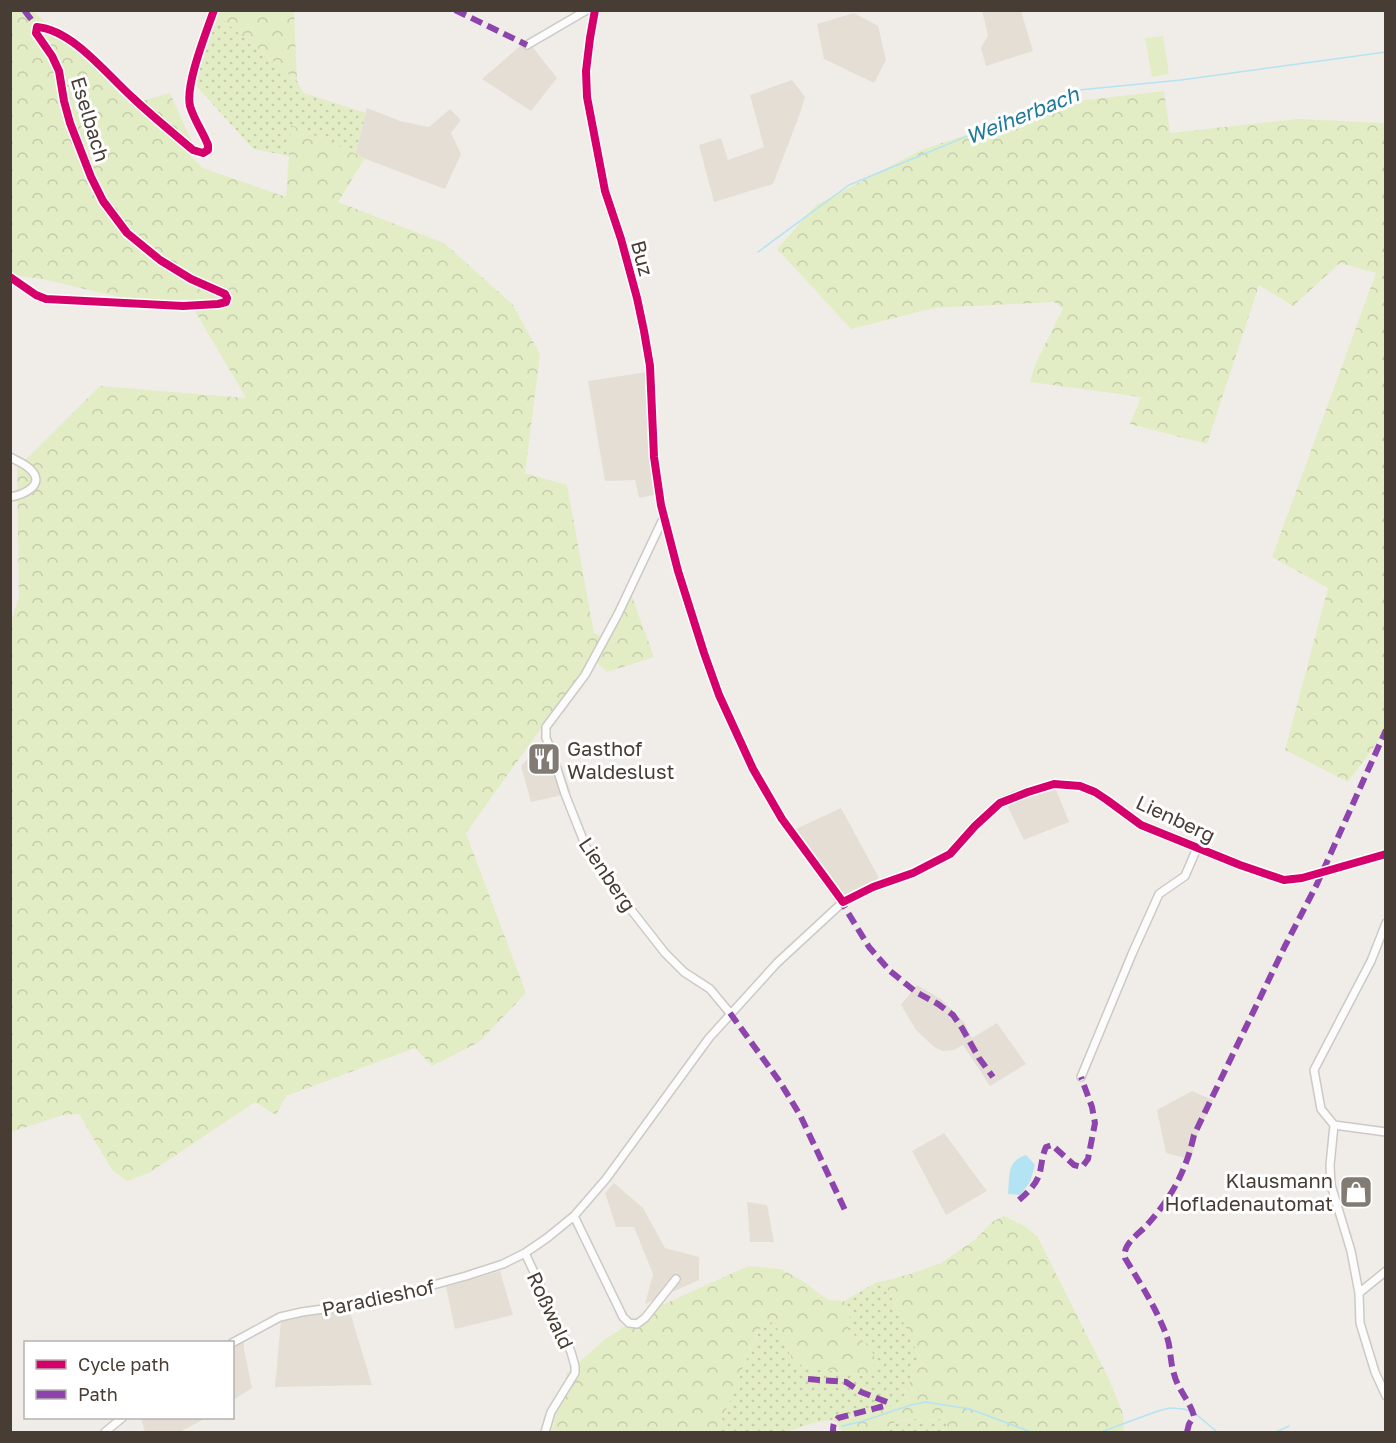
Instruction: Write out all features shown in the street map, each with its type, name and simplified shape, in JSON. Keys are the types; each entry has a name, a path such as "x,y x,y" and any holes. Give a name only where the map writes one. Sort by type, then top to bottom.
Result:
{"street":[{"name":"Eselbach","path":"10,278 46,299 183,306 226,302 225,294 191,279 160,260 127,233 103,201 70,123 59,71 36,33 38,27 49,28 90,54 132,97 193,150 203,153 208,150 208,145 190,106 189,96 191,81 214,10"},
{"path":"527,45 587,10"},
{"name":"Buz","path":"596,10 586,71 587,97 605,191 621,239 644,331 650,366 654,457 664,517"},
{"path":"10,457 28,467 33,472 35,481 29,491 10,497"},
{"name":"Lienberg","path":"664,517 585,675 546,727 546,738 586,847 600,870 665,953 684,972 710,989 730,1013"},
{"name":"Lienberg","path":"525,1253 548,1238 574,1216 606,1179 709,1038 777,963 843,903 873,887 913,873 950,854 1000,803 1054,784 1080,786 1101,796 1141,825 1284,880 1302,878 1386,854"},
{"name":"Lienberg","path":"1081,1077 1159,894 1185,876 1197,848"},
{"path":"1386,923 1371,962 1314,1070 1321,1109 1334,1125 1386,1132"},
{"path":"1334,1125 1330,1165 1331,1185 1351,1251 1359,1293 1360,1323 1375,1372 1386,1396"},
{"path":"574,1216 623,1317 629,1323 637,1324 645,1318 676,1279"},
{"name":"Paradieshof","path":"234,1342 280,1317 397,1295 485,1270 525,1253"},
{"name":"Roßwald","path":"525,1253 571,1352 575,1366 575,1374 550,1412 545,1432"},
{"path":"1359,1293 1386,1271"},
{"path":"105,1432 121,1419"}],"shaded area":[{"path":"982,11 1021,11 1033,51 986,66 981,48 988,35"},
{"path":"854,13 878,26 886,60 874,83 824,59 817,24"},
{"path":"527,40 557,78 531,111 482,79"},
{"path":"792,80 805,97 773,184 714,202 699,145 721,138 728,160 764,147 750,95"},
{"path":"367,108 400,121 429,127 450,109 461,120 451,133 461,154 445,189 355,155"},
{"path":"647,372 652,453 658,494 639,498 635,480 605,481 588,381"},
{"path":"550,735 571,793 531,802 521,766"},
{"path":"1055,787 1069,822 1024,840 1007,805"},
{"path":"841,808 879,878 836,903 787,833"},
{"path":"917,985 941,999 964,1022 972,1038 997,1023 1026,1064 990,1086 963,1045 954,1050 943,1051 934,1047 916,1030 901,1005"},
{"path":"1192,1091 1213,1100 1196,1137 1191,1160 1166,1153 1157,1110"},
{"path":"944,1133 987,1191 946,1215 912,1151"},
{"path":"614,1183 643,1208 665,1248 699,1257 699,1280 645,1304 653,1274 634,1227 616,1227 605,1193"},
{"path":"747,1202 767,1205 774,1242 750,1242"},
{"path":"500,1271 513,1315 455,1329 446,1287"},
{"path":"349,1309 372,1385 275,1387 281,1320 306,1314"},
{"path":"244,1339 252,1388 234,1399 234,1346"},
{"path":"141,1419 204,1419 180,1432 145,1432"}],"green space":[{"path":"11,11 33,11 131,104 170,93 194,147 182,147 203,168 286,197 291,125 365,158 338,202 444,243 513,305 540,354 525,473 567,485 594,633 609,640 631,594 654,657 607,672 592,657 466,833 526,993 479,1042 432,1066 415,1048 286,1096 276,1115 255,1102 149,1173 127,1181 112,1170 79,1114 63,1115 11,1132 10,625 19,597 17,468 100,386 246,398 188,299 149,304 42,279 11,275"},
{"path":"220,11 294,11 297,81 218,16"},
{"path":"218,16 297,81 304,93 366,113 355,155 292,125 289,156 253,149 194,83"},
{"path":"1163,36 1169,74 1152,77 1145,38"},
{"path":"1164,91 1170,133 1298,119 1385,123 1385,732 1348,782 1285,750 1328,588 1272,557 1376,273 1340,263 1293,306 1259,285 1207,444 1130,424 1141,397 1030,382 1035,365 1063,308 1054,302 934,308 851,329 777,249 816,205 921,150 1060,103"},
{"path":"1004,1216 1023,1225 1037,1236 1109,1379 1123,1414 1124,1432 944,1432 947,1422 943,1419 904,1420 895,1422 882,1432 845,1432 839,1429 840,1421 897,1405 910,1386 910,1378 914,1371 922,1362 884,1281 941,1263 976,1239 992,1222"},
{"path":"748,1266 781,1269 804,1282 828,1300 844,1301 850,1311 848,1329 858,1339 870,1345 875,1360 873,1374 864,1376 804,1367 792,1359 781,1333 772,1322 761,1327 717,1432 551,1432 567,1373 604,1340 647,1312"},
{"path":"884,1281 922,1362 914,1371 910,1378 910,1386 897,1405 847,1418 838,1423 832,1420 813,1423 787,1432 717,1432 761,1327 772,1322 781,1333 790,1355 804,1367 863,1376 873,1374 870,1345 858,1339 848,1329 850,1311 844,1301 877,1282"},
{"path":"914,1419 943,1419 947,1422 944,1432 882,1432 895,1422"}],"water":[{"path":"1026,1155 1035,1165 1030,1182 1020,1195 1008,1194 1012,1165"}],"waterway":[{"name":"Weiherbach","path":"758,252 849,185 1079,90 1181,80 1386,52"},
{"path":"842,1426 925,1402 970,1409 1031,1432"},
{"path":"1101,1432 1170,1408 1189,1411"},
{"path":"1197,1415 1217,1432"},
{"path":"1276,1432 1289,1426"}],"marked path":[{"path":"24,10 37,27"},
{"path":"455,10 527,45"},
{"path":"1187,1432 1194,1416 1176,1380 1163,1327 1148,1296 1125,1258 1126,1248 1156,1215 1177,1183 1194,1135 1317,884 1386,730"},
{"path":"839,898 869,947 890,971 916,992 953,1015 993,1077"},
{"path":"730,1013 780,1082 800,1115 845,1210"},
{"path":"1019,1200 1037,1180 1046,1147 1052,1145 1074,1165 1082,1167 1088,1159 1095,1123 1081,1077"},
{"path":"808,1379 846,1382 861,1392 887,1402 884,1406 838,1418 835,1421 833,1432"}],"cycle path":[{"path":"10,277 36,295 46,299 183,306 226,302 225,294 191,279 160,260 127,233 103,201 70,123 59,71 36,33 37,27 64,36 89,55 133,98 193,150 203,153 208,150 208,145 190,106 189,97 197,59 214,10"},
{"path":"595,10 586,71 587,97 605,191 621,239 644,331 650,366 654,457 661,505 678,571 719,695 753,769 782,819 843,902 873,887 913,873 950,854 1000,803 1054,784 1080,786 1095,792 1141,825 1284,880 1302,878 1386,854"}],"place":[{"name":"Gasthof Waldeslust","path":"544,759"},
{"name":"Klausmann Hofladenautomat","path":"1356,1192"}]}
